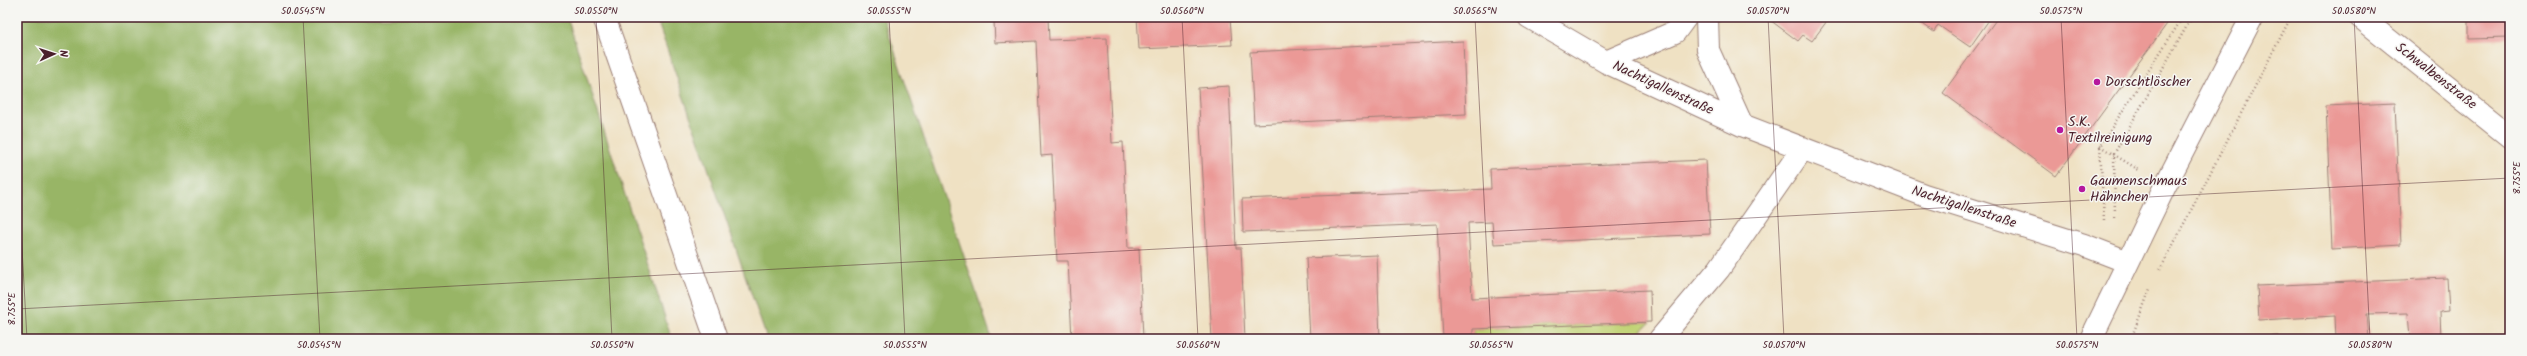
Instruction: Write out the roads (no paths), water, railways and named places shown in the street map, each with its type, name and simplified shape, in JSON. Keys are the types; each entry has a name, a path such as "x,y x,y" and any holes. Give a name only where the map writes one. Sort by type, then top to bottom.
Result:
{"street":[{"path":"604,17 716,339"},
{"name":"Nachtigallenstraße","path":"1529,17 1606,62 1742,124 1924,195 2116,257"},
{"name":"Nachtigallenstraße","path":"1606,62 1675,32 1686,17"},
{"name":"Nachtigallenstraße","path":"1707,17 1708,50 1742,124"},
{"path":"2091,339 2116,257 2252,17"},
{"name":"Schwalbenstraße","path":"2360,17 2510,137"},
{"path":"1660,339 1719,270 1802,148"}],"place":[{"name":"Dorschtlöscher","path":"2097,82"},
{"name":"S.K. Textilreinigung","path":"2060,130"},
{"name":"Gaumenschmaus Hähnchen","path":"2082,189"}]}
